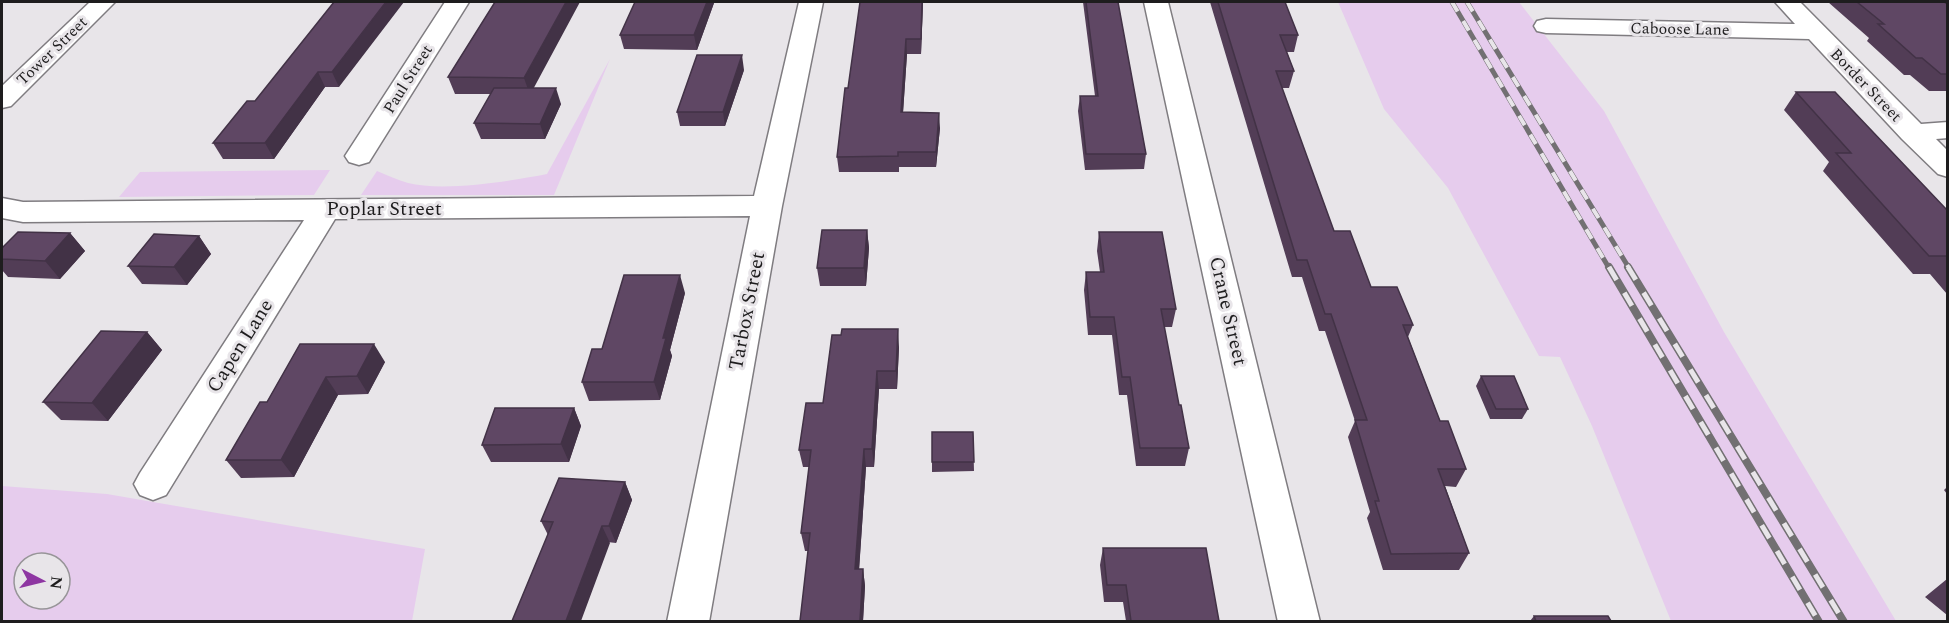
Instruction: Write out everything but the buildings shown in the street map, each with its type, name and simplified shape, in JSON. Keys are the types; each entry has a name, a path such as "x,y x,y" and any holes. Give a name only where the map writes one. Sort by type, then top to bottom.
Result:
{"street":[{"name":"Tower Street","path":"2,100 103,2"},
{"name":"Paul Street","path":"359,156 457,2"},
{"name":"Tarbox Street","path":"688,621 767,207 811,2"},
{"name":"Crane Street","path":"1156,2 1299,621"},
{"name":"Border Street","path":"1786,2 1947,168"},
{"name":"Caboose Lane","path":"1546,26 1815,32"},
{"path":"1912,133 1947,130"},
{"name":"Poplar Street","path":"2,208 23,212 767,207"},
{"name":"Capen Lane","path":"153,483 326,209"}],"shaded area":[{"path":"1338,2 1519,2 1604,111 1724,332 1896,621 1671,621 1592,426 1560,357 1539,356 1448,188 1384,109"},
{"path":"610,59 554,195 361,195 377,171 408,183 440,186 497,182 547,174"},
{"path":"330,170 314,195 119,197 140,172"},
{"path":"2,486 107,494 425,549 412,621 2,621"}],"railway":[{"path":"1452,2 1609,268"},
{"path":"1467,2 1629,268"},
{"path":"1609,267 1819,622"},
{"path":"1628,267 1844,622"}]}
